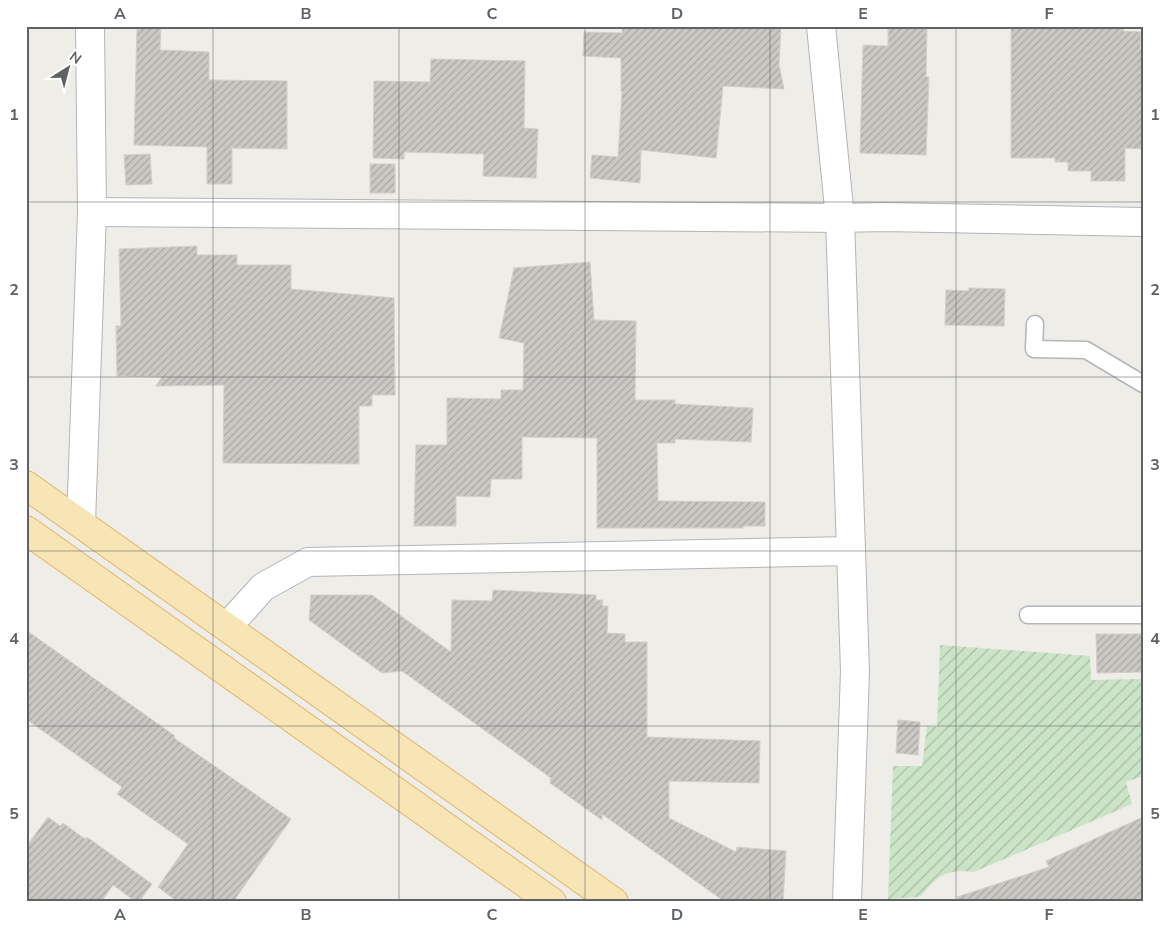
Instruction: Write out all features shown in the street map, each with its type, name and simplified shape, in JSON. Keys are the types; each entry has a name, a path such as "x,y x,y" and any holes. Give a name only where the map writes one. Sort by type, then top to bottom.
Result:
{"main road":[{"path":"26,485 614,902"},
{"path":"26,530 552,902"}],"street":[{"path":"81,523 92,212 90,26"},
{"path":"821,26 840,218 855,671 847,902"},
{"path":"92,212 883,217 1143,222"},
{"path":"227,628 263,587 308,562 851,551"}],"lane":[{"path":"1035,324 1034,349 1086,350 1143,384"},
{"path":"1028,615 1143,615"}],"green space":[{"path":"940,645 1090,656 1091,680 1143,679 1143,776 1126,782 1132,804 974,872 949,873 937,879 920,897 888,899 893,766 922,766 927,726 937,727"}],"building":[{"path":"137,26 161,26 160,50 209,52 209,80 287,81 287,149 232,148 232,184 207,184 207,147 134,145"},
{"path":"622,26 781,26 779,65 784,89 723,86 716,158 641,150 640,183 590,178 592,155 618,157 622,91 621,58 583,56 584,32 622,33"},
{"path":"888,26 927,26 926,77 929,77 926,155 860,153 863,45 888,46"},
{"path":"1011,26 1124,26 1123,31 1141,32 1140,49 1143,49 1143,149 1125,148 1125,181 1091,181 1091,171 1068,171 1068,162 1055,162 1055,158 1011,158"},
{"path":"431,59 525,61 524,128 538,129 536,178 483,176 484,154 404,152 404,159 373,158 374,81 430,82"},
{"path":"150,154 152,184 126,185 124,155"},
{"path":"370,164 395,164 395,193 370,193"},
{"path":"197,246 197,255 237,255 237,265 291,265 291,289 394,298 395,395 372,395 372,406 359,406 359,464 223,463 224,385 156,386 162,377 117,376 116,326 121,326 119,249"},
{"path":"590,262 594,320 636,321 635,400 675,400 675,404 753,408 751,442 675,439 675,443 657,443 658,501 765,502 765,526 743,526 743,528 597,528 597,438 522,437 522,479 491,479 490,497 456,496 456,526 414,526 416,445 447,445 447,398 501,399 501,390 523,390 524,343 499,338 514,268"},
{"path":"969,288 1005,289 1004,326 945,325 946,290 969,291"},
{"path":"493,590 596,595 596,600 603,600 602,606 608,606 607,633 625,634 625,642 647,642 647,737 760,741 759,783 669,781 669,818 736,852 737,847 786,851 783,902 725,902 602,814 602,820 550,783 551,778 402,671 382,673 309,620 311,595 372,595 451,652 452,600 492,601"},
{"path":"26,630 175,736 174,738 291,819 233,902 178,902 158,887 188,844 117,794 122,787 26,719"},
{"path":"1096,634 1143,634 1143,672 1097,673"},
{"path":"898,720 920,722 918,755 896,753"},
{"path":"48,817 60,826 63,823 85,839 87,837 152,884 139,902 136,902 113,885 101,902 26,902 26,847"},
{"path":"1143,817 1143,902 958,902 957,897 1049,867 1046,861"}]}
